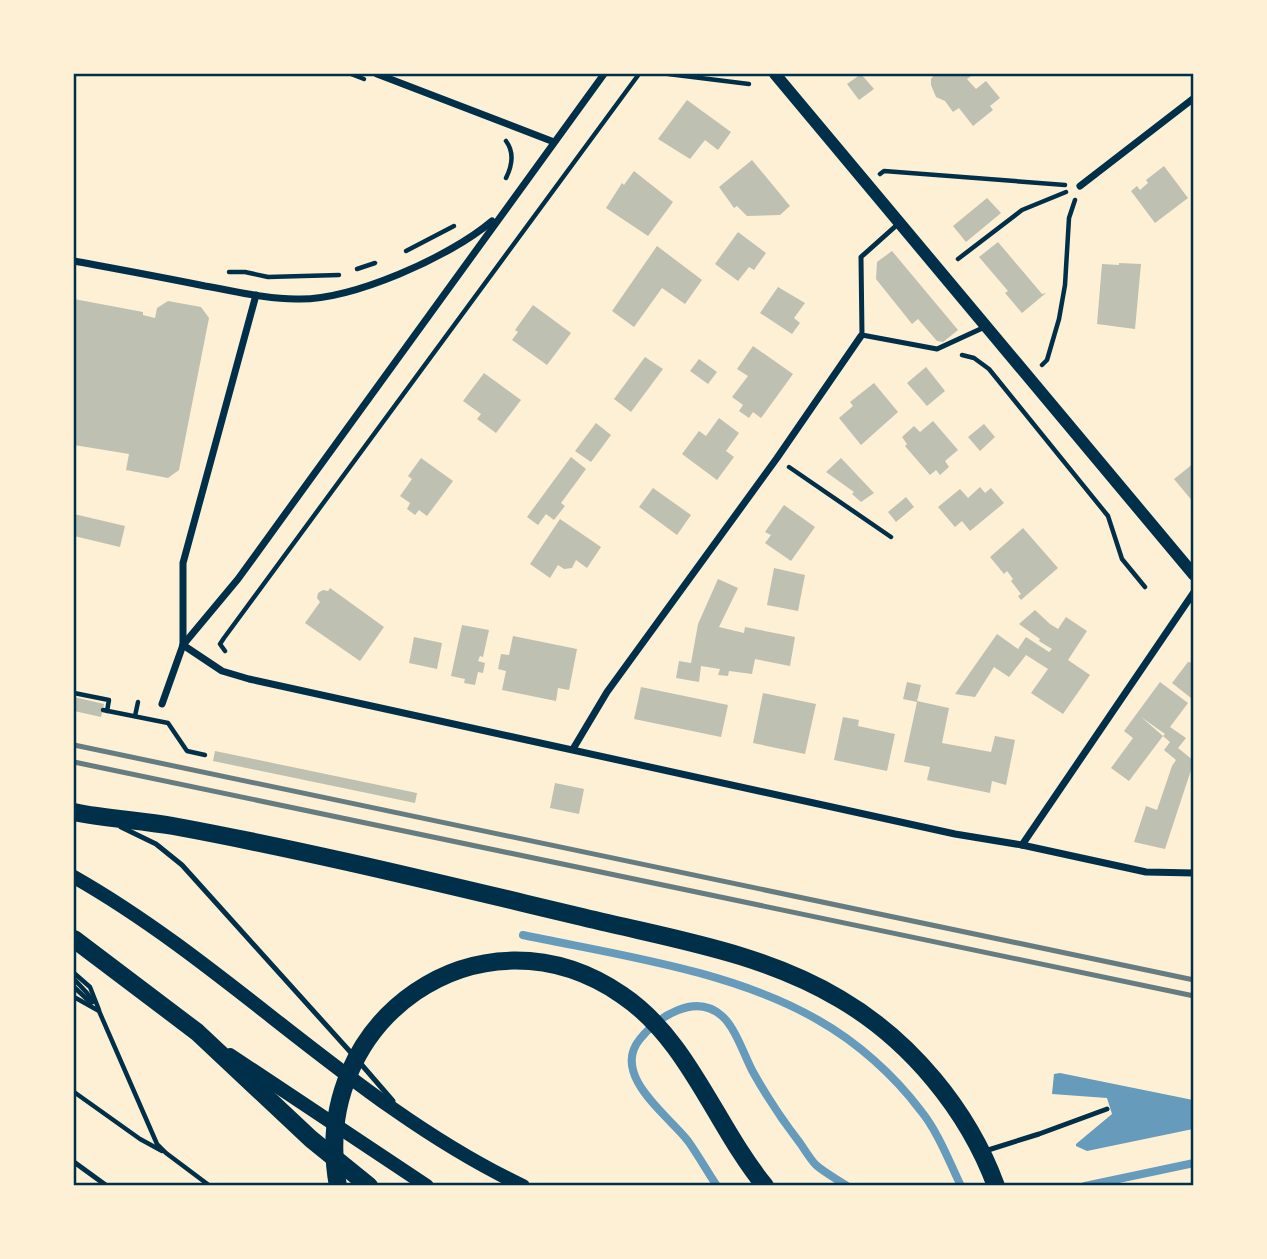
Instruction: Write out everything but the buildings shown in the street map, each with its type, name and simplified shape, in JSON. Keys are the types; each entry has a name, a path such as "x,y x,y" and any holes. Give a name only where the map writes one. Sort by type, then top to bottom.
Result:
{"main road":[{"path":"74,812 99,818 171,826 426,880 753,959 821,988 859,1010 912,1056 942,1090 982,1152 996,1185"},
{"path":"74,877 118,902 187,950 372,1095 435,1137 523,1185"},
{"path":"74,939 197,1032 427,1185"},
{"path":"338,1185 333,1150 339,1097 348,1073 372,1032 411,995 441,977 469,967 504,961 533,961 580,972 610,987 634,1004 656,1024 675,1049 748,1164 765,1185"},
{"path":"197,1032 311,1139 369,1185"}],"street":[{"path":"377,74 554,142"},
{"path":"183,645 238,579 604,74"},
{"path":"775,74 1194,575"},
{"path":"1080,186 1194,98"},
{"path":"74,261 256,295 297,299 328,296 392,276 460,244 501,213"},
{"path":"162,704 183,645 183,563 256,295"},
{"path":"573,749 607,692 862,336"},
{"path":"1022,845 1194,592"},
{"path":"183,645 222,671 249,680 955,834 1022,845 1146,872 1194,873"}],"lane":[{"path":"900,222 861,257 862,336 937,349 987,326"},
{"path":"99,818 150,840 182,864 396,1104 435,1137"},
{"path":"982,1152 1107,1109"},
{"path":"74,1162 107,1185"}],"path":[{"path":"351,74 375,83"},
{"path":"228,654 220,644 224,638 639,74"},
{"path":"668,74 750,84"},
{"path":"502,137 510,146 512,155 512,165 503,184"},
{"path":"868,183 884,171 992,177 1080,186"},
{"path":"958,259 1022,210 1080,186"},
{"path":"1006,390 1047,360 1059,319 1065,285 1069,218 1080,186"},
{"path":"394,257 462,221"},
{"path":"219,272 245,272 268,278 340,275 383,261"},
{"path":"937,349 974,358 989,369 1108,516 1122,559 1146,587"},
{"path":"777,458 891,537"},
{"path":"74,693 109,700 105,711 168,723 187,751 205,755"},
{"path":"135,716 138,702"},
{"path":"74,973 90,987 147,1124 157,1144 166,1153"},
{"path":"74,979 99,1011"},
{"path":"74,986 99,1011"},
{"path":"74,997 99,1011"},
{"path":"74,1092 210,1185"}],"water":[{"path":"1054,1074 1193,1100 1193,1129 1087,1151 1076,1144 1112,1114 1107,1098 1052,1094"}],"waterway":[{"path":"523,935 713,977 785,1003 818,1020 861,1049 887,1072 910,1098 933,1128 961,1186"},
{"path":"717,1186 688,1141 646,1094 632,1067 633,1053 640,1039 667,1016 689,1007 711,1009 727,1021 764,1091 810,1157 816,1165 847,1186"},
{"path":"1085,1186 1194,1163"}],"railway":[{"path":"74,745 1194,980"},
{"path":"74,762 1194,996"}]}
